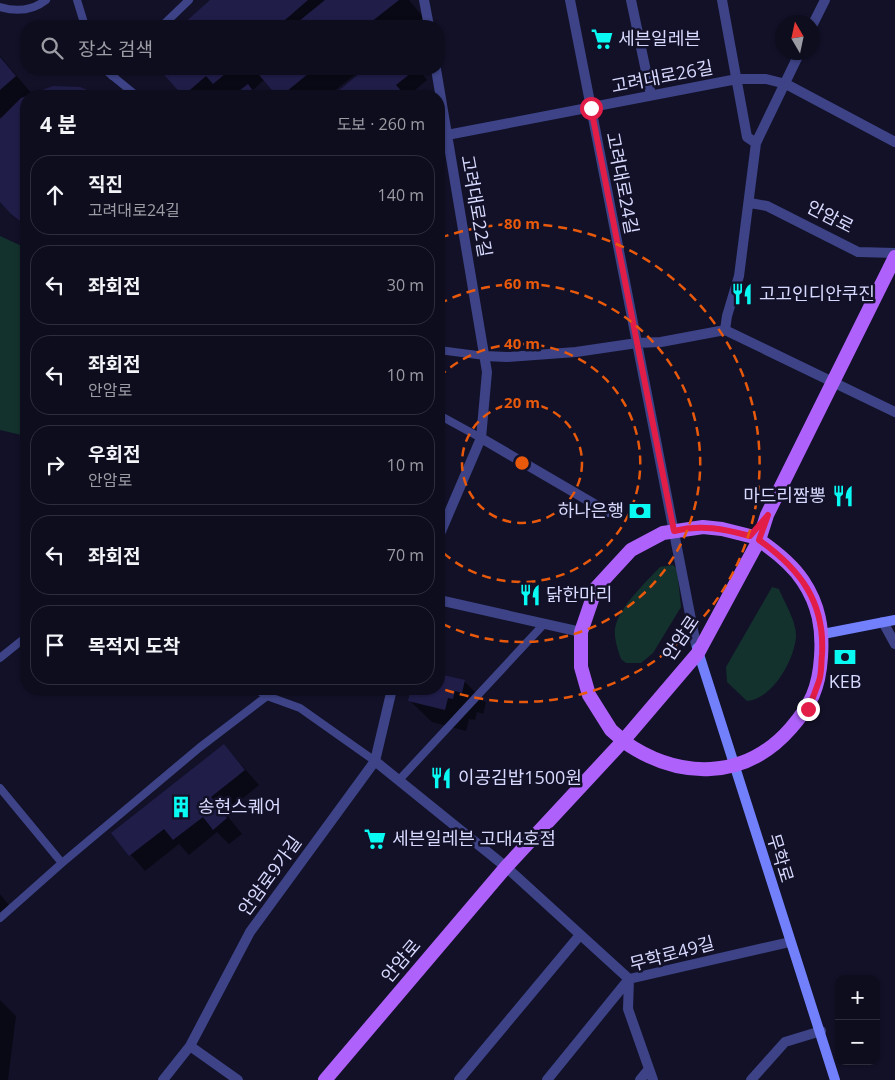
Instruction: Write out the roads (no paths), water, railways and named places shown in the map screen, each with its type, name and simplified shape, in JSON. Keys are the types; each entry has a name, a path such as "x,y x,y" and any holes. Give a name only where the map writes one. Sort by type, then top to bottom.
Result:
{"main road":[{"name":"안암로","path":"325,1080 506,867 601,766 621,739 697,649 754,538 768,515 895,257"},
{"path":"703,527 722,528 754,538 791,566 804,581 817,608 823,634 820,679 808,709 777,744 735,766 690,770 654,760 621,739 611,730 589,695 581,667 581,632 596,588 632,550 663,533 703,527"},
{"path":"823,634 895,620"},
{"name":"무학로","path":"697,649 790,942 821,1031 834,1080"}],"street":[{"path":"424,0 428,20"},
{"name":"고려대로24길","path":"570,0 697,649"},
{"path":"631,0 650,95"},
{"name":"고려대로26길","path":"722,0 747,137 756,143"},
{"path":"817,15 824,0"},
{"path":"725,330 726,316 739,276 750,203 756,143 796,60"},
{"name":"고려대로22길","path":"437,75 440,90"},
{"name":"고려대로26길","path":"447,135 736,79 766,79 786,84"},
{"path":"786,84 895,142"},
{"name":"고려대로22길","path":"445,123 487,372 480,438"},
{"name":"안암로","path":"750,203 767,206 858,252 895,253"},
{"path":"485,356 552,355 637,343 661,342 725,330 895,412"},
{"path":"445,522 480,438 608,512"},
{"path":"445,601 581,632"},
{"path":"883,622 895,644"},
{"name":"안암로9가길","path":"163,1080 190,1046 250,932 374,761 390,695"},
{"path":"374,761 506,867 629,979 628,1009 653,1080"},
{"path":"459,1080 580,934"},
{"name":"무학로49길","path":"547,1080 629,979 790,942"},
{"path":"751,1080 784,1042 821,1031"},
{"path":"190,1046 238,1080"},
{"path":"640,1080 649,1069"}],"lane":[{"path":"0,7 12,10 26,10 46,0"},
{"path":"77,0 82,20"},
{"path":"168,20 189,0"},
{"path":"112,76 130,90"},
{"path":"445,351 485,356"},
{"path":"445,418 480,438"},
{"path":"399,780 544,624"},
{"path":"0,658 20,642"},
{"path":"0,918 62,863 199,748 267,696 300,708 374,761"},
{"path":"0,788 62,863"}],"place":[{"name":"세븐일레븐","path":"602,39"},
{"name":"고고인디안쿠진","path":"742,294"},
{"name":"마드리짬뽕","path":"843,496"},
{"name":"하나은행","path":"640,511"},
{"name":"닭한마리","path":"530,595"},
{"name":"KEB","path":"845,657"},
{"name":"이공김밥1500원","path":"441,778"},
{"name":"송현스퀘어","path":"181,807"},
{"name":"세븐일레븐 고대4호점","path":"375,839"}]}
